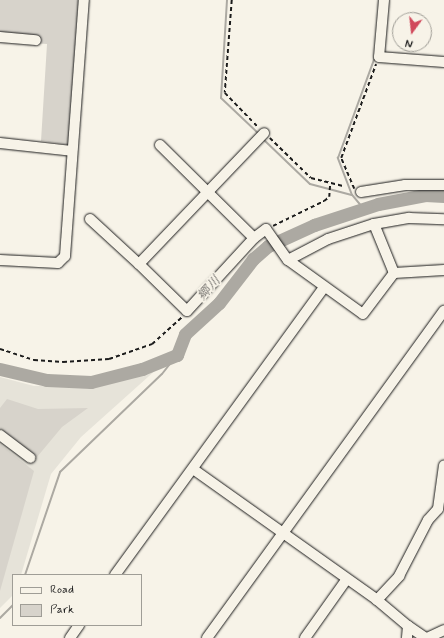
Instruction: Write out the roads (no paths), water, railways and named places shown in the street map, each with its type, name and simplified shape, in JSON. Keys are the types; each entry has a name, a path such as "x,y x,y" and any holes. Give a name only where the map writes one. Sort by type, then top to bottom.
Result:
{"street":[{"path":"0,260 58,263 65,256 84,0"},
{"path":"384,0 379,57 444,62"},
{"path":"0,37 36,40"},
{"path":"138,264 264,133"},
{"path":"0,143 72,151"},
{"path":"160,145 254,238"},
{"path":"361,192 405,185 444,185"},
{"path":"288,260 328,239 374,224 409,218 444,218"},
{"path":"90,219 187,311 254,238 266,229 288,260 363,314 394,273 444,270"},
{"path":"374,224 394,273"},
{"path":"116,574 324,287"},
{"path":"207,638 281,533 444,311"},
{"path":"0,435 30,458"},
{"path":"377,600 399,576 428,520 438,509 443,468"},
{"path":"193,469 346,580 377,600 408,626 427,638 444,630"},
{"path":"305,638 346,580"},
{"path":"70,638 78,626"},
{"path":"407,638 408,626"}],"waterway":[{"path":"227,0 221,98 259,134"},
{"path":"363,208 352,195 338,158 375,57"},
{"path":"263,139 310,184 352,195"},
{"name":"郷川","path":"0,369 47,380 91,382 142,369 177,355 185,334 219,303 253,259 268,246 314,225 378,204 425,195 444,196"},
{"path":"25,574 60,472 162,374 177,355"},
{"path":"0,618 12,606"}]}
